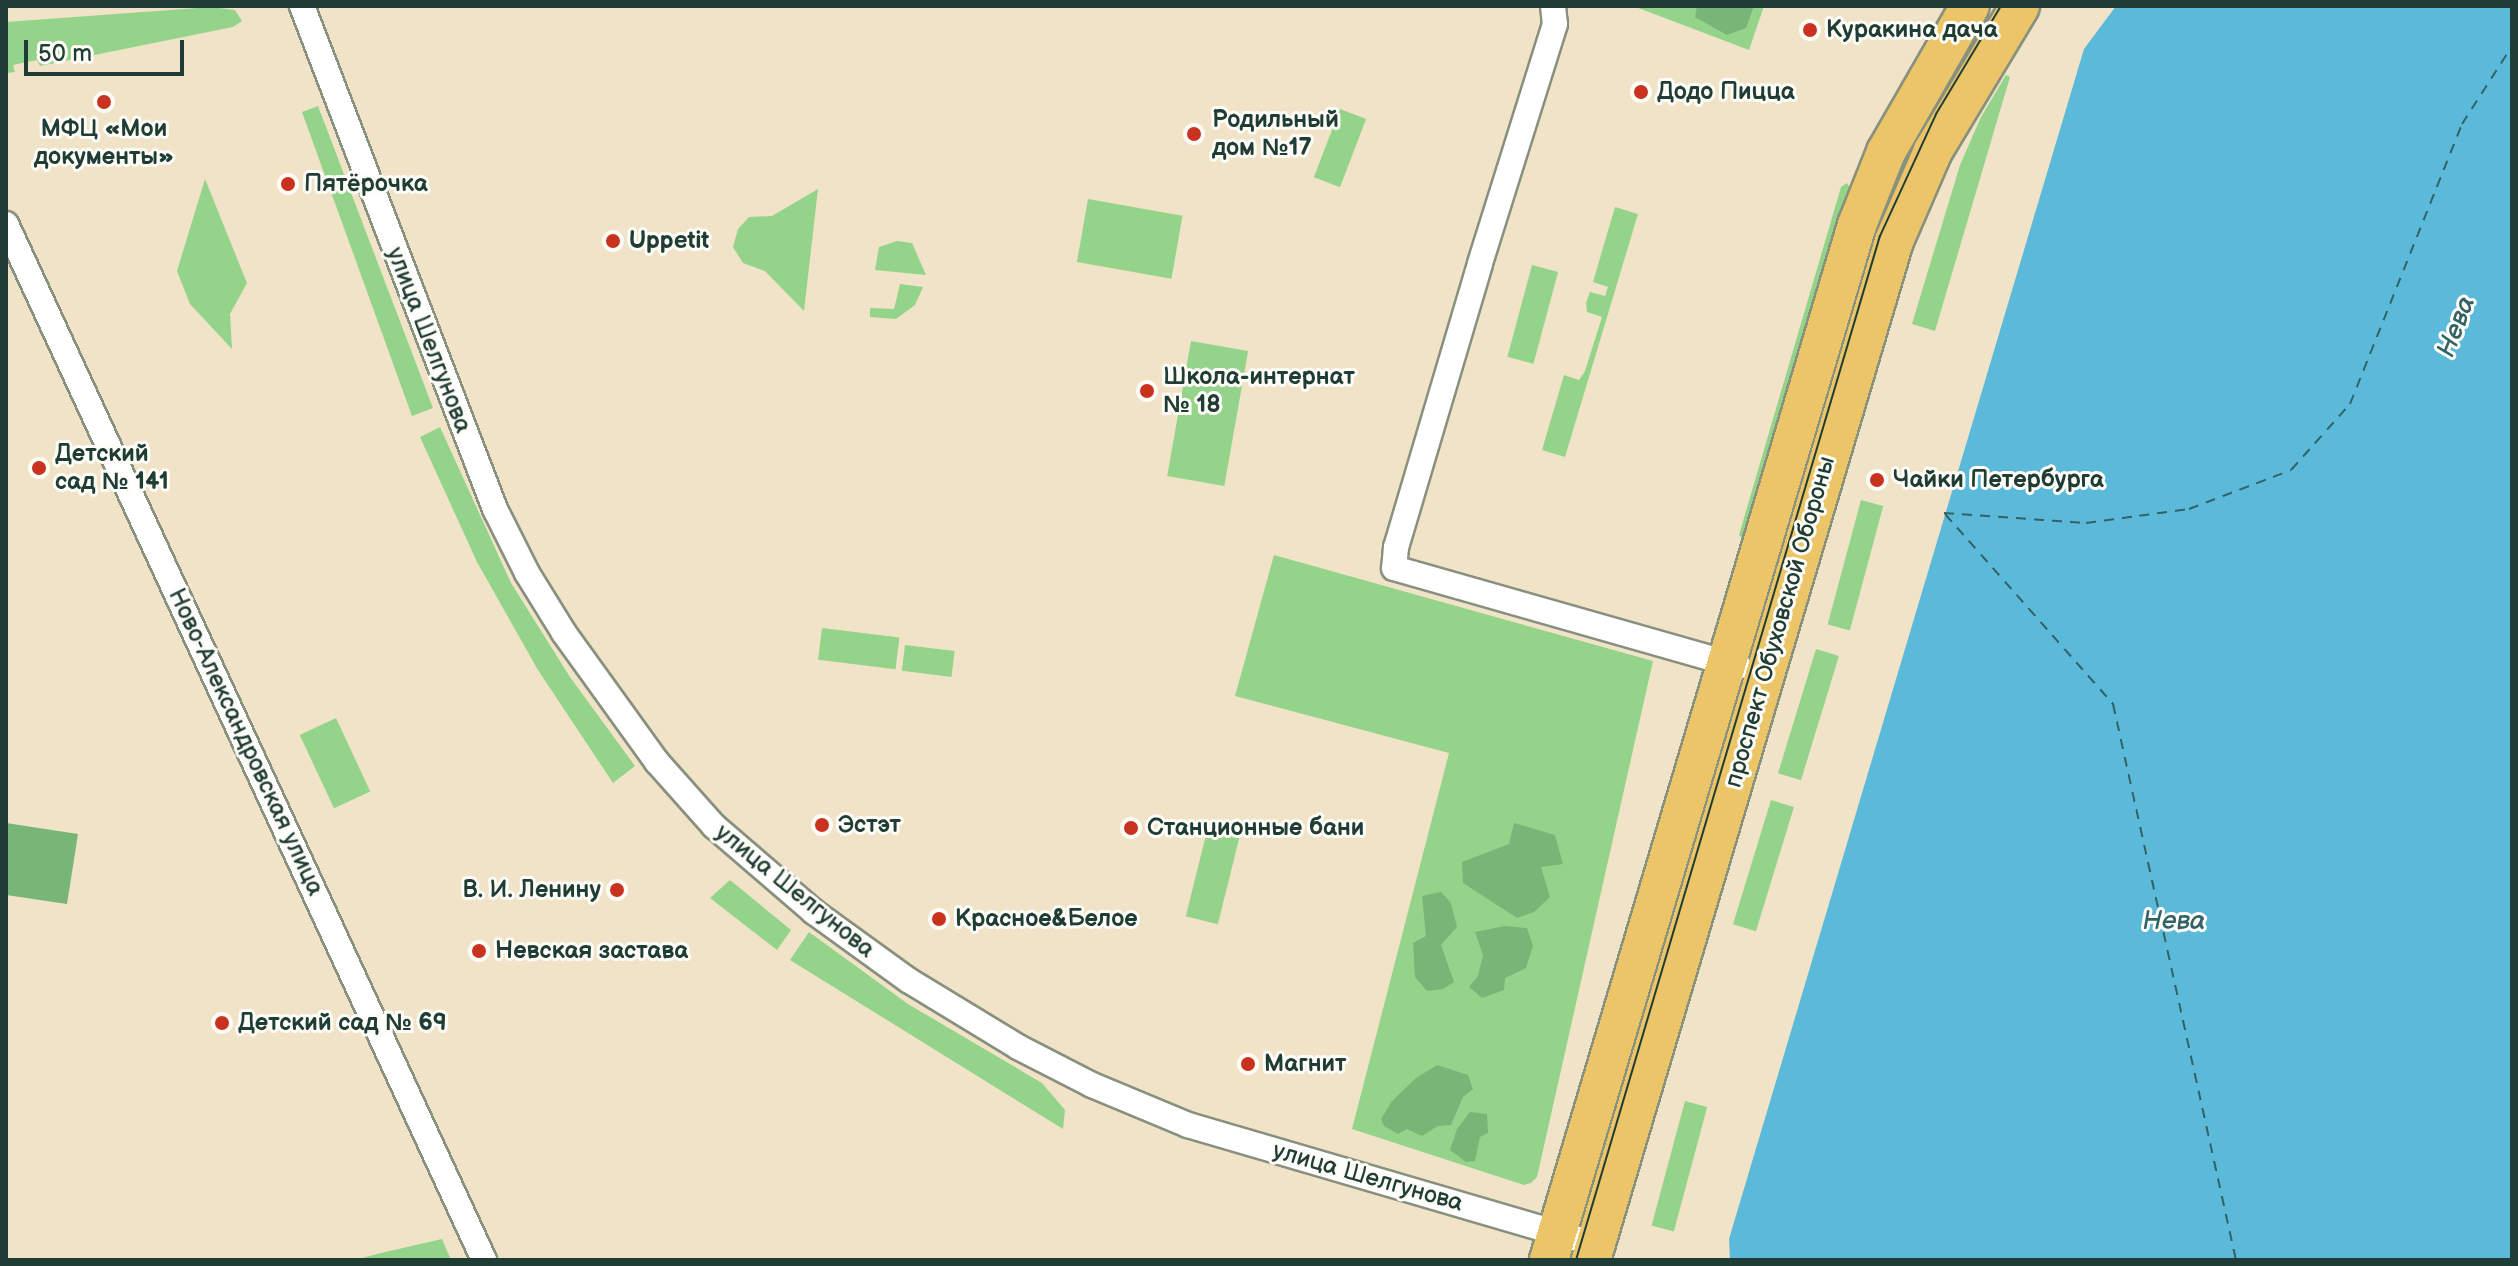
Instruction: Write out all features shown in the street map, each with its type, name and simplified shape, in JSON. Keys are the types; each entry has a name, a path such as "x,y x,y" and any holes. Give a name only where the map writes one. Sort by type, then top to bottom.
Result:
{"main road":[{"name":"проспект Обуховской Обороны","path":"1553,1246 1857,225 1893,139 1970,6"},
{"name":"проспект Обуховской Обороны","path":"1593,1252 1894,241 1933,151 2020,6"}],"street":[{"name":"улица Шелгунова","path":"302,6 495,509 527,573 579,654 657,762 714,826 814,912 908,980 1018,1047 1092,1085 1188,1125 1553,1246 1593,1252"},
{"path":"1554,7 1555,24 1396,547 1394,568 1765,674"},
{"name":"Ново-Александровская улица","path":"6,224 484,1260"}],"green space":[{"path":"1633,6 1764,6 1749,50"},
{"path":"1697,6 1754,6 1746,28 1727,35 1695,17"},
{"path":"211,7 235,10 242,21 233,27 40,66 37,60 13,65 15,72 6,73 6,22"},
{"path":"2006,75 2010,77 1935,331 1912,324 1960,165 1981,117"},
{"path":"318,106 433,408 412,416 302,112"},
{"path":"1340,109 1366,119 1340,187 1314,177"},
{"path":"205,179 247,283 230,314 232,349 190,304 177,271"},
{"path":"1847,183 1852,191 1743,540 1739,535 1841,187"},
{"path":"818,189 804,311 765,271 743,263 733,247 738,229 749,217 772,216"},
{"path":"1088,199 1183,216 1171,279 1077,262"},
{"path":"1615,207 1638,214 1565,457 1542,450 1564,375 1579,380 1585,371 1602,317 1587,312 1586,303 1590,292 1605,296 1608,287 1593,282"},
{"path":"897,241 912,243 926,275 875,270 879,247"},
{"path":"1532,265 1558,272 1533,364 1507,357"},
{"path":"900,284 923,287 915,305 896,319 870,317 870,308 894,309"},
{"path":"1191,341 1248,351 1224,486 1167,476"},
{"path":"440,427 511,583 570,677 635,766 613,783 538,670 477,562 420,437"},
{"path":"1861,500 1883,506 1850,631 1828,625"},
{"path":"1274,555 1653,661 1537,1177 1531,1183 1524,1185 1352,1129 1449,753 1235,696"},
{"path":"822,628 899,638 896,669 818,660"},
{"path":"905,645 955,651 951,677 902,671"},
{"path":"1816,649 1839,656 1801,780 1778,773"},
{"path":"336,718 370,791 334,808 300,735"},
{"path":"1771,800 1794,807 1756,931 1733,924"},
{"path":"6,823 78,834 67,904 6,895"},
{"path":"1514,823 1555,835 1563,864 1541,867 1550,897 1534,912 1517,918 1463,883 1462,862 1509,844"},
{"path":"1208,827 1240,835 1218,924 1186,916"},
{"path":"730,880 791,930 777,950 710,898"},
{"path":"1441,892 1451,903 1457,927 1441,945 1454,982 1443,989 1427,991 1415,977 1413,943 1426,936 1422,896"},
{"path":"1505,926 1527,928 1533,946 1526,968 1505,978 1504,990 1482,998 1469,987 1478,976 1483,955 1475,932"},
{"path":"809,932 908,1004 1042,1083 1065,1110 1063,1129 790,960"},
{"path":"1437,1065 1468,1075 1473,1089 1463,1097 1451,1125 1438,1126 1422,1136 1407,1129 1398,1134 1384,1126 1381,1119 1392,1101 1416,1078"},
{"path":"1685,1101 1707,1107 1674,1232 1652,1226"},
{"path":"1470,1112 1487,1114 1488,1133 1480,1137 1475,1161 1466,1162 1450,1150 1457,1129"},
{"path":"442,1239 451,1260 355,1260 381,1253"}],"water":[{"name":"Нева","path":"2116,6 2512,6 2512,1260 1730,1260 1729,1239 2084,49"}],"ferry route":[{"path":"1944,513 2086,523 2189,509 2291,470 2350,404 2462,124 2512,46"},
{"path":"1945,514 2113,704 2236,1260"}],"tram line":[{"path":"1576,1260 1880,236 1936,114 2001,6"}],"place":[{"name":"Куракина дача","path":"1810,30"},
{"name":"Додо Пицца","path":"1641,92"},
{"name":"МФЦ «Мои документы»","path":"104,102"},
{"name":"Родильный дом №17","path":"1194,134"},
{"name":"Пятёрочка","path":"288,184"},
{"name":"Uppetit","path":"613,241"},
{"name":"Школа-интернат № 18","path":"1147,391"},
{"name":"Детский сад № 141","path":"39,468"},
{"name":"Чайки Петербурга","path":"1877,480"},
{"name":"Эстэт","path":"822,825"},
{"name":"Станционные бани","path":"1131,828"},
{"name":"В. И. Ленину","path":"617,890"},
{"name":"Красное&Белое","path":"939,919"},
{"name":"Невская застава","path":"479,951"},
{"name":"Детский сад № 69","path":"222,1023"},
{"name":"Магнит","path":"1248,1064"}]}
